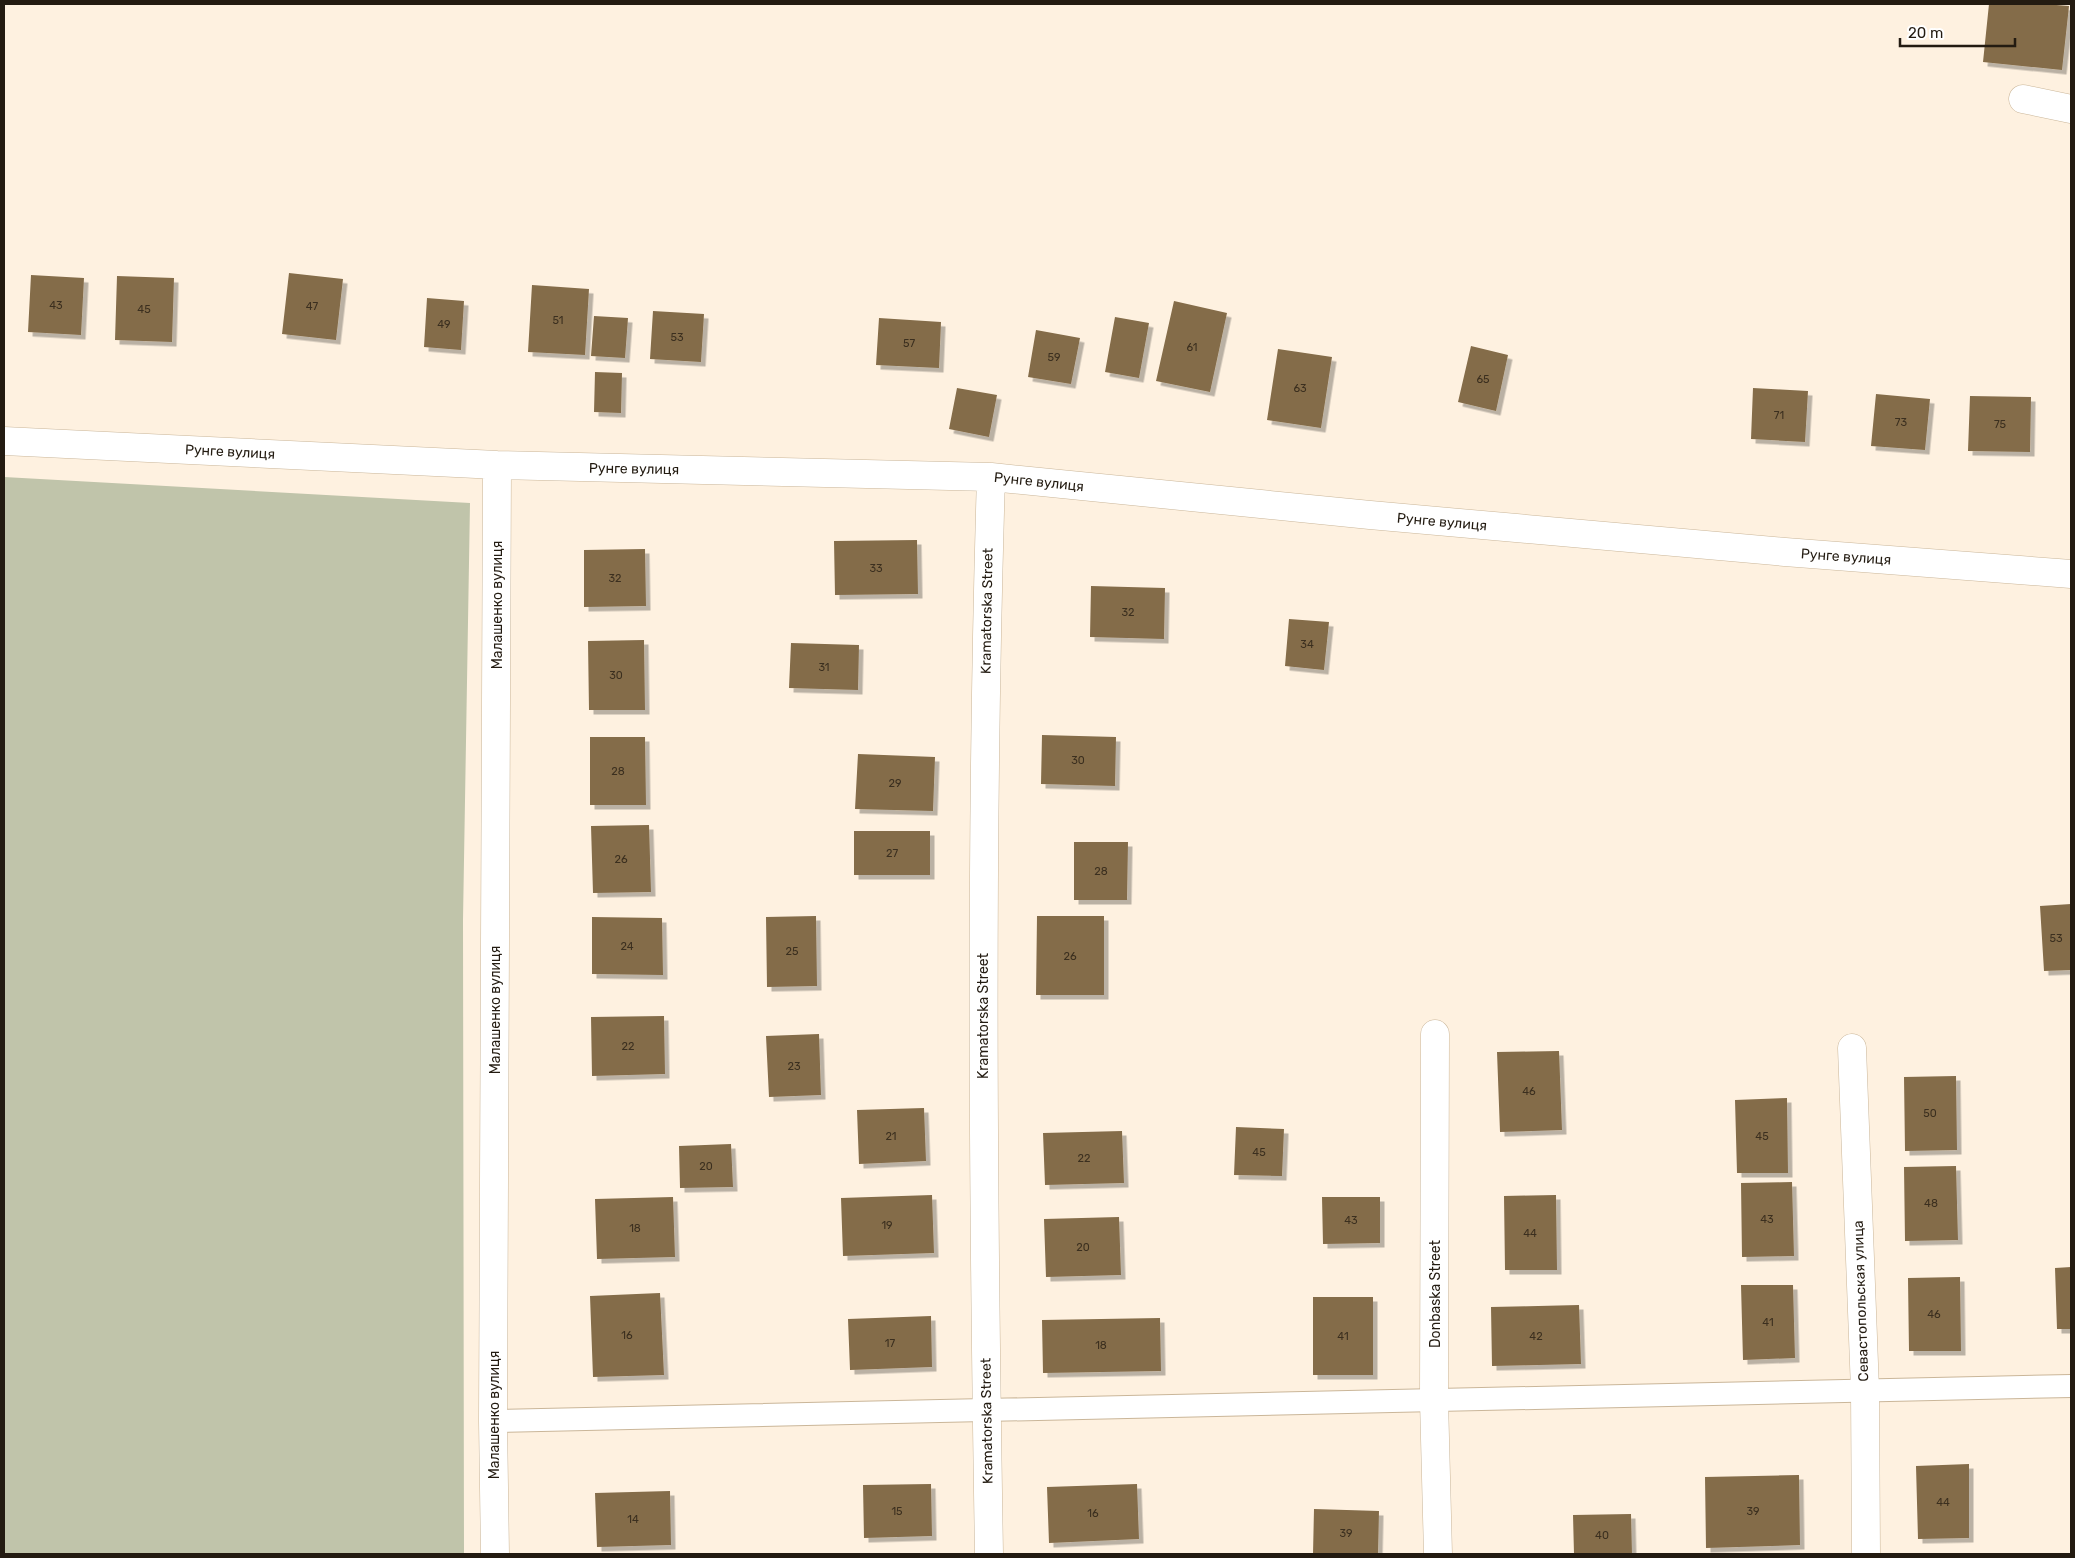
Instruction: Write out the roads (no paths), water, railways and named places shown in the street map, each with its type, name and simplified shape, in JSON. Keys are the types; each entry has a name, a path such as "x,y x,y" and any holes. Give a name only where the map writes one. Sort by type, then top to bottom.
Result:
{"street":[{"path":"2023,99 2071,109"},
{"name":"Рунге вулиця","path":"4,441 498,465 991,478 1766,551 2071,574"},
{"name":"Малашенко вулиця","path":"495,1554 493,1421 498,465"},
{"name":"Kramatorska Street","path":"989,1554 982,1004 986,654 991,478"},
{"name":"Donbaska Street","path":"1435,1034 1434,1400 1438,1554"},
{"name":"Севастопольская улица","path":"1852,1048 1865,1390 1866,1554"}],"lane":[{"path":"493,1421 2071,1386"}]}
